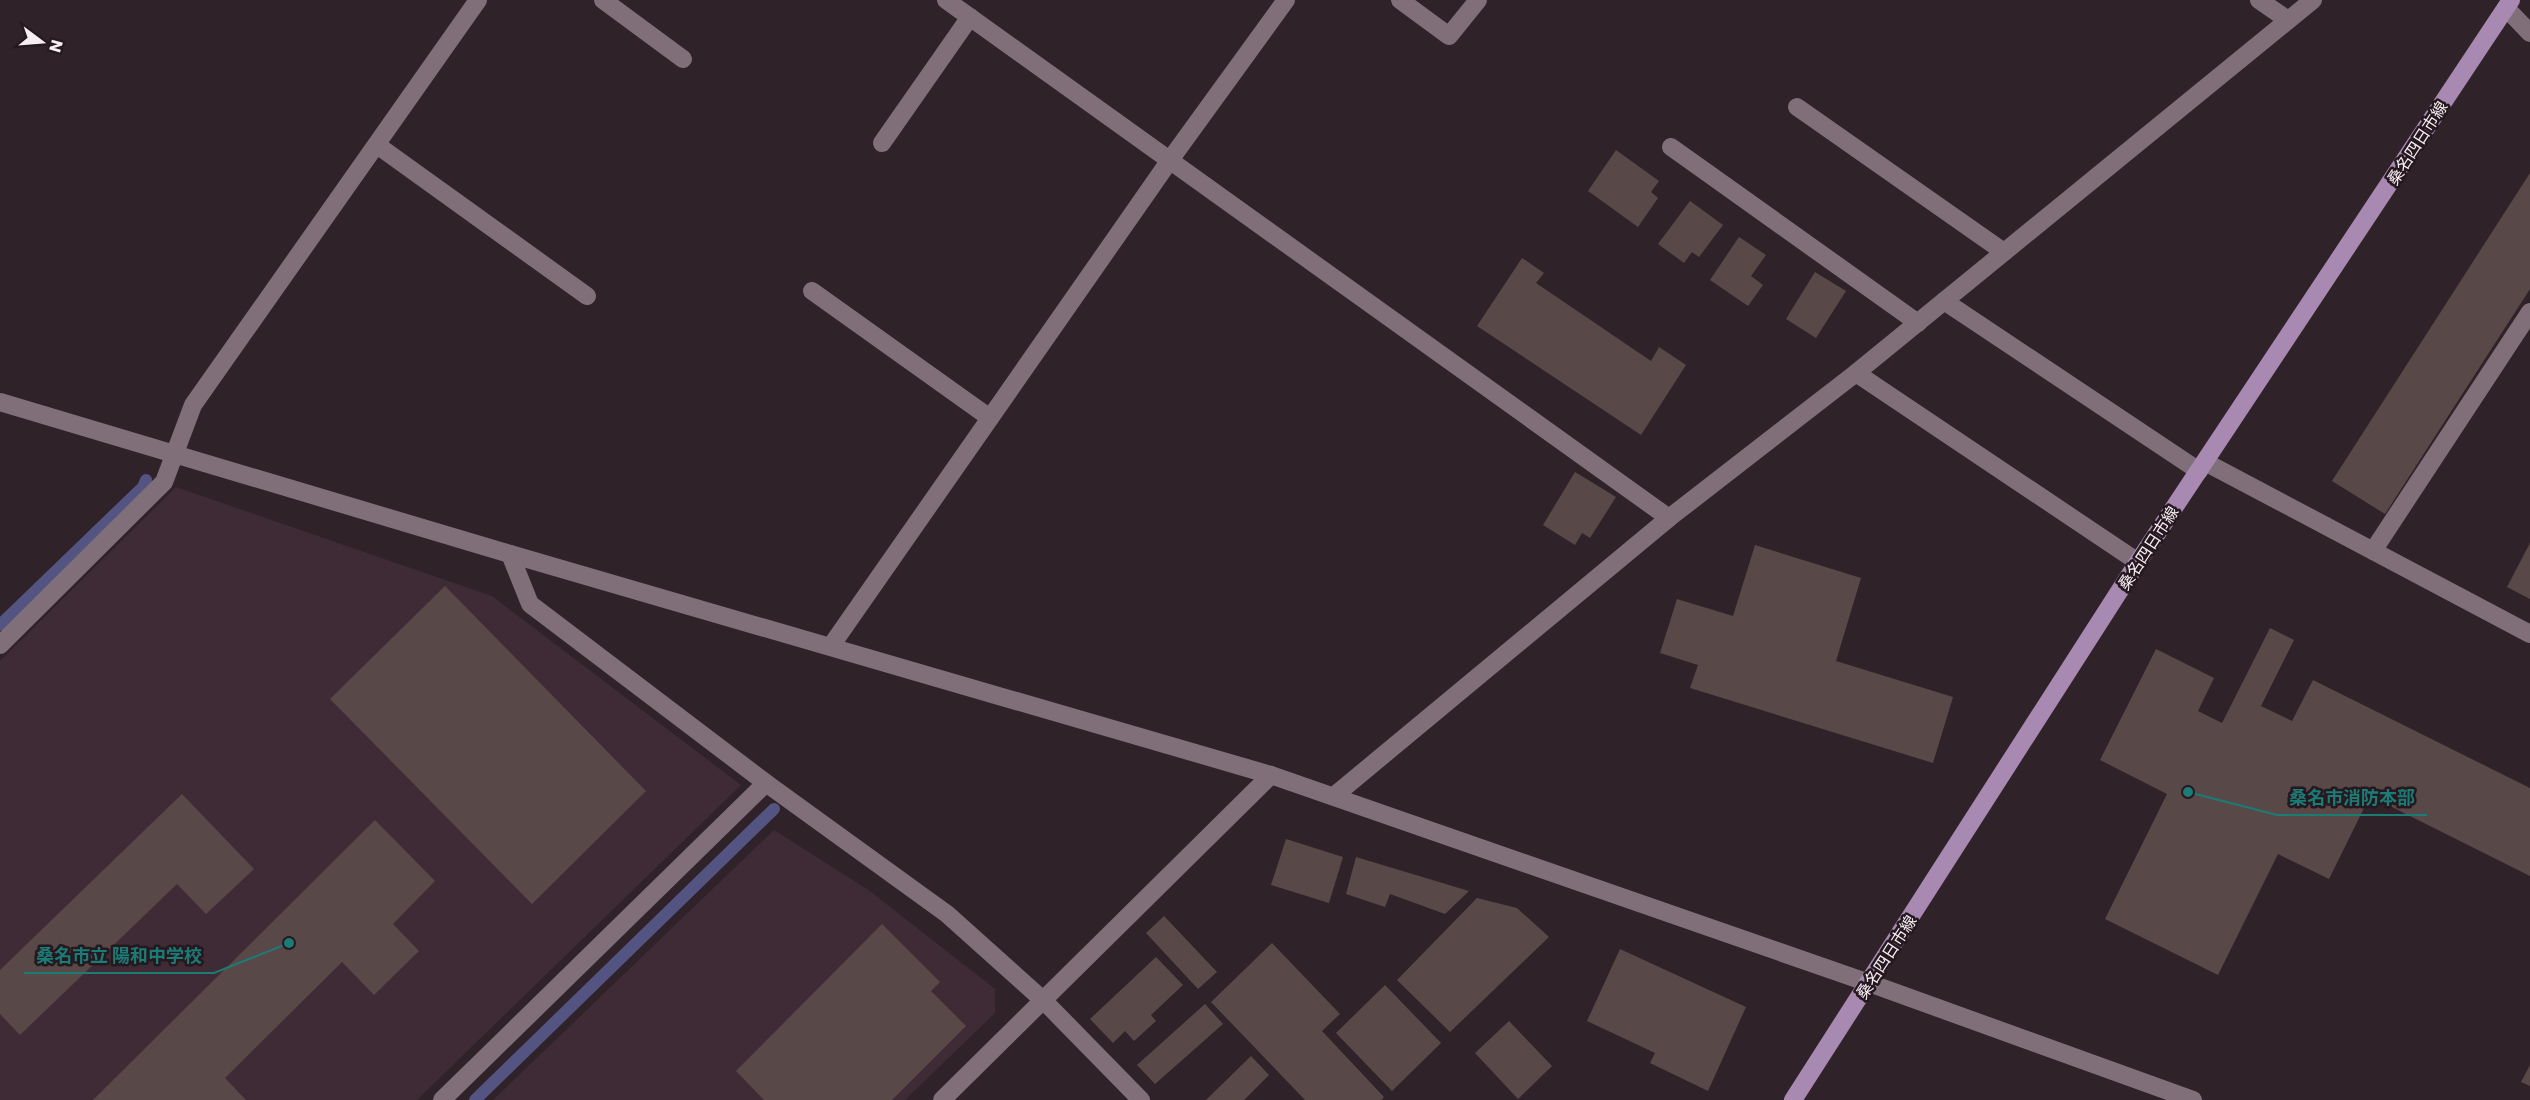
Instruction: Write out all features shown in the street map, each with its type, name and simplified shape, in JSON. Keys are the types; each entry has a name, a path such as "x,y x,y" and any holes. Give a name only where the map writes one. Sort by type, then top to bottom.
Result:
{"main road":[{"name":"桑名四日市線","path":"1793,1100 2138,562 2508,4"}],"street":[{"path":"0,645 164,482 193,405 478,0"},
{"path":"603,0 683,59"},
{"path":"946,0 1669,518"},
{"path":"831,646 1170,160 1286,0"},
{"path":"1400,0 1449,36 1478,0"},
{"path":"2259,0 2288,20"},
{"path":"1334,796 1669,518 1856,373 2313,0"},
{"path":"2508,4 2530,33"},
{"path":"882,143 970,17"},
{"path":"1797,107 2004,252"},
{"path":"377,145 587,296"},
{"path":"1671,147 1918,323"},
{"path":"812,291 990,418"},
{"path":"1944,301 2202,467 2373,551 2530,634"},
{"path":"2373,551 2530,312"},
{"path":"1856,373 2138,562"},
{"path":"0,402 510,554 1271,775 1869,983 2193,1100"},
{"path":"510,554 530,604 766,783 947,914 1044,1001 1141,1100"},
{"path":"942,1100 1271,775"},
{"path":"442,1100 766,783"}],"shaded area":[{"path":"176,487 492,596 741,785 417,1100 0,1100 0,661"},
{"path":"774,830 870,891 995,989 995,1013 905,1100 493,1100"}],"building":[{"path":"1616,150 1659,181 1651,192 1658,198 1638,227 1588,191"},
{"path":"2530,173 2530,289 2385,514 2332,481"},
{"path":"1690,201 1723,225 1699,257 1692,252 1684,263 1658,244"},
{"path":"1739,237 1766,255 1751,276 1763,285 1748,306 1710,280"},
{"path":"1522,258 1544,273 1536,283 1651,361 1659,347 1686,365 1641,435 1477,326"},
{"path":"1815,272 1846,291 1816,338 1786,319"},
{"path":"1575,472 1616,497 1590,538 1582,533 1575,545 1543,525"},
{"path":"2530,543 2530,599 2507,587"},
{"path":"1755,545 1861,578 1836,661 1953,697 1933,763 1690,688 1698,665 1660,653 1677,599 1733,616"},
{"path":"445,586 646,791 532,904 330,699"},
{"path":"2270,628 2294,640 2261,706 2292,721 2313,680 2530,788 2530,876 2370,796 2329,879 2278,854 2218,975 2105,919 2167,794 2100,760 2156,649 2214,678 2198,711 2222,723"},
{"path":"182,794 254,869 206,914 177,884 20,1035 0,1014 0,970"},
{"path":"375,820 435,881 393,924 419,951 374,995 342,962 225,1078 246,1100 93,1100"},
{"path":"1286,839 1343,857 1329,903 1271,885"},
{"path":"1356,857 1469,891 1445,914 1390,894 1385,907 1346,894"},
{"path":"1477,898 1517,908 1549,937 1450,1032 1397,980"},
{"path":"1164,916 1217,972 1198,989 1146,933"},
{"path":"882,924 940,982 931,991 966,1026 892,1100 764,1100 736,1071"},
{"path":"1272,943 1340,1014 1322,1031 1384,1097 1381,1100 1305,1100 1211,1002"},
{"path":"1620,949 1746,1007 1708,1091 1650,1063 1655,1053 1587,1021"},
{"path":"1156,957 1183,985 1151,1015 1156,1021 1134,1041 1125,1031 1113,1043 1090,1019"},
{"path":"1385,985 1441,1043 1392,1091 1336,1033"},
{"path":"1205,1004 1223,1024 1155,1084 1137,1065"},
{"path":"1509,1021 1552,1066 1518,1099 1475,1053"},
{"path":"1251,1056 1269,1075 1244,1100 1206,1100"},
{"path":"2530,1065 2530,1086 2521,1082"}],"waterway":[{"path":"0,625 143,487 146,480"},
{"path":"475,1100 774,809"}],"place":[{"name":"桑名市消防本部","path":"2188,792"},
{"name":"桑名市立 陽和中学校","path":"289,943"}]}
